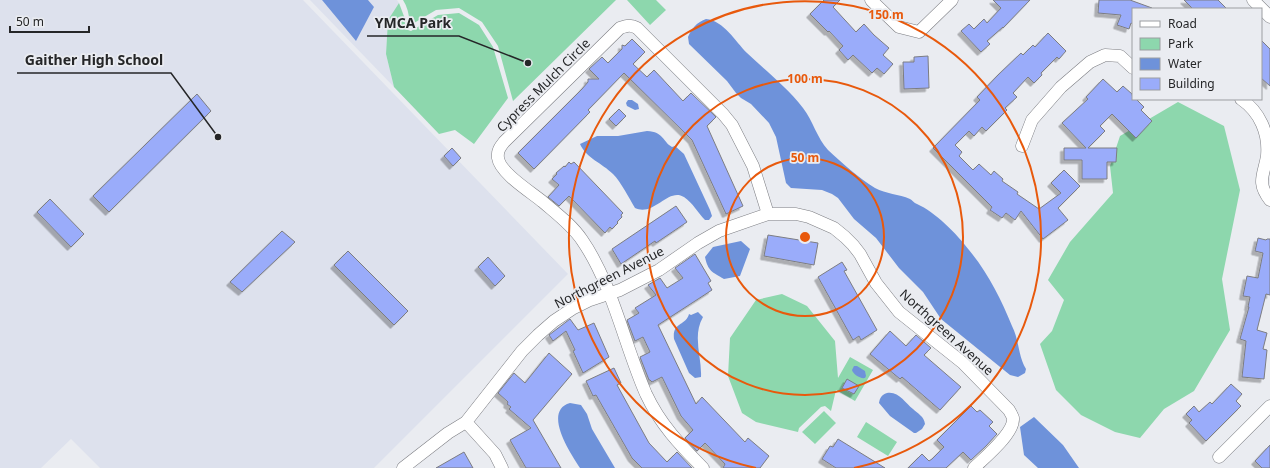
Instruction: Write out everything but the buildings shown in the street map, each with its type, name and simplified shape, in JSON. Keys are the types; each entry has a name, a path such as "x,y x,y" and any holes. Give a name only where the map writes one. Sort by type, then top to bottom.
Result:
{"street":[{"path":"871,0 899,27 919,32 952,0"},
{"path":"1253,0 1261,8"},
{"path":"1262,9 1270,17"},
{"name":"Cypress Mulch Circle","path":"703,468 673,437 659,417 646,394 609,294 592,255 581,238 569,224 510,176 498,159 499,149 504,142 574,75 620,28 632,25 637,28 723,114 732,125 753,166 768,214"},
{"path":"1022,146 1032,120 1061,87 1090,62 1105,55 1120,56 1132,67"},
{"path":"1242,100 1248,104 1260,118 1266,136 1267,156 1261,179 1266,195 1270,200"},
{"name":"Northgreen Avenue","path":"403,468 448,433 466,422 522,351 554,321 572,309 590,300 620,290 659,270 698,243 719,231 768,214 796,214 809,217 834,228 845,237 860,254 876,283 899,312 963,363 1009,410 1013,417 1013,423 1008,434 974,468"},
{"path":"1219,457 1269,407"},
{"path":"466,422 495,454 502,468"}],"shaded area":[{"path":"0,0 303,0 568,274 374,468 100,468 71,439 41,468 0,468"},
{"path":"310,0 322,0 356,40 374,7 368,0 397,0 399,3 388,20 386,54 394,87"}],"green space":[{"path":"403,0 616,0 513,101 498,46 482,22 459,8 436,10 409,26 408,13"},
{"path":"627,0 656,0 666,10 650,25"},
{"path":"399,3 405,19 405,29 411,31 438,15 459,13 479,25 493,47 508,98 474,144 455,130 439,134 394,87 386,54 388,20"},
{"path":"1178,102 1224,126 1240,190 1222,279 1230,330 1194,391 1164,409 1140,438 1115,432 1081,415 1056,390 1040,344 1052,331 1064,300 1048,280 1070,242 1113,193 1110,166 1120,136"},
{"path":"782,294 807,306 835,341 838,378 850,357 873,370 855,401 836,390 831,411 825,406 821,407 799,428 798,432 756,422 742,413 728,376 730,338 756,300"},
{"path":"824,411 836,423 815,444 802,432"},
{"path":"866,422 897,442 888,456 857,437"}],"water":[{"path":"322,0 368,0 374,7 356,41"},
{"path":"706,19 718,23 724,27 747,53 797,100 824,145 845,165 875,188 910,199 931,212 958,237 976,259 999,296 1016,336 1021,359 1026,369 1025,373 1018,377 1010,375 941,319 923,292 899,268 876,238 854,219 838,198 822,190 791,188 786,183 776,137 769,123 751,104 741,98 727,81 689,44 688,37 693,28"},
{"path":"628,100 632,100 638,104 639,109 635,110 627,106 626,103"},
{"path":"647,131 657,133 669,145 672,147 675,146 684,154 710,210 712,216 709,220 705,220 687,199 678,195 666,198 648,209 642,210 635,208 616,177 586,153 580,144 597,136 618,136"},
{"path":"741,241 750,249 740,276 724,279 711,271 705,257 713,247"},
{"path":"698,312 703,317 698,332 701,377 695,378 689,373 674,339 674,334 677,327 685,321 689,314 691,315"},
{"path":"854,366 857,366 865,371 865,378 859,377 854,373 852,370"},
{"path":"887,393 895,394 902,398 920,415 925,424 922,429 914,433 890,416 879,403 881,397"},
{"path":"570,403 581,405 587,414 592,429 615,468 580,468 565,443 558,423 558,415 562,408"},
{"path":"1034,417 1063,445 1079,468 1038,468 1024,455 1020,427"}],"place":[{"name":"YMCA Park","path":"528,63"},
{"name":"Gaither High School","path":"218,137"}]}
